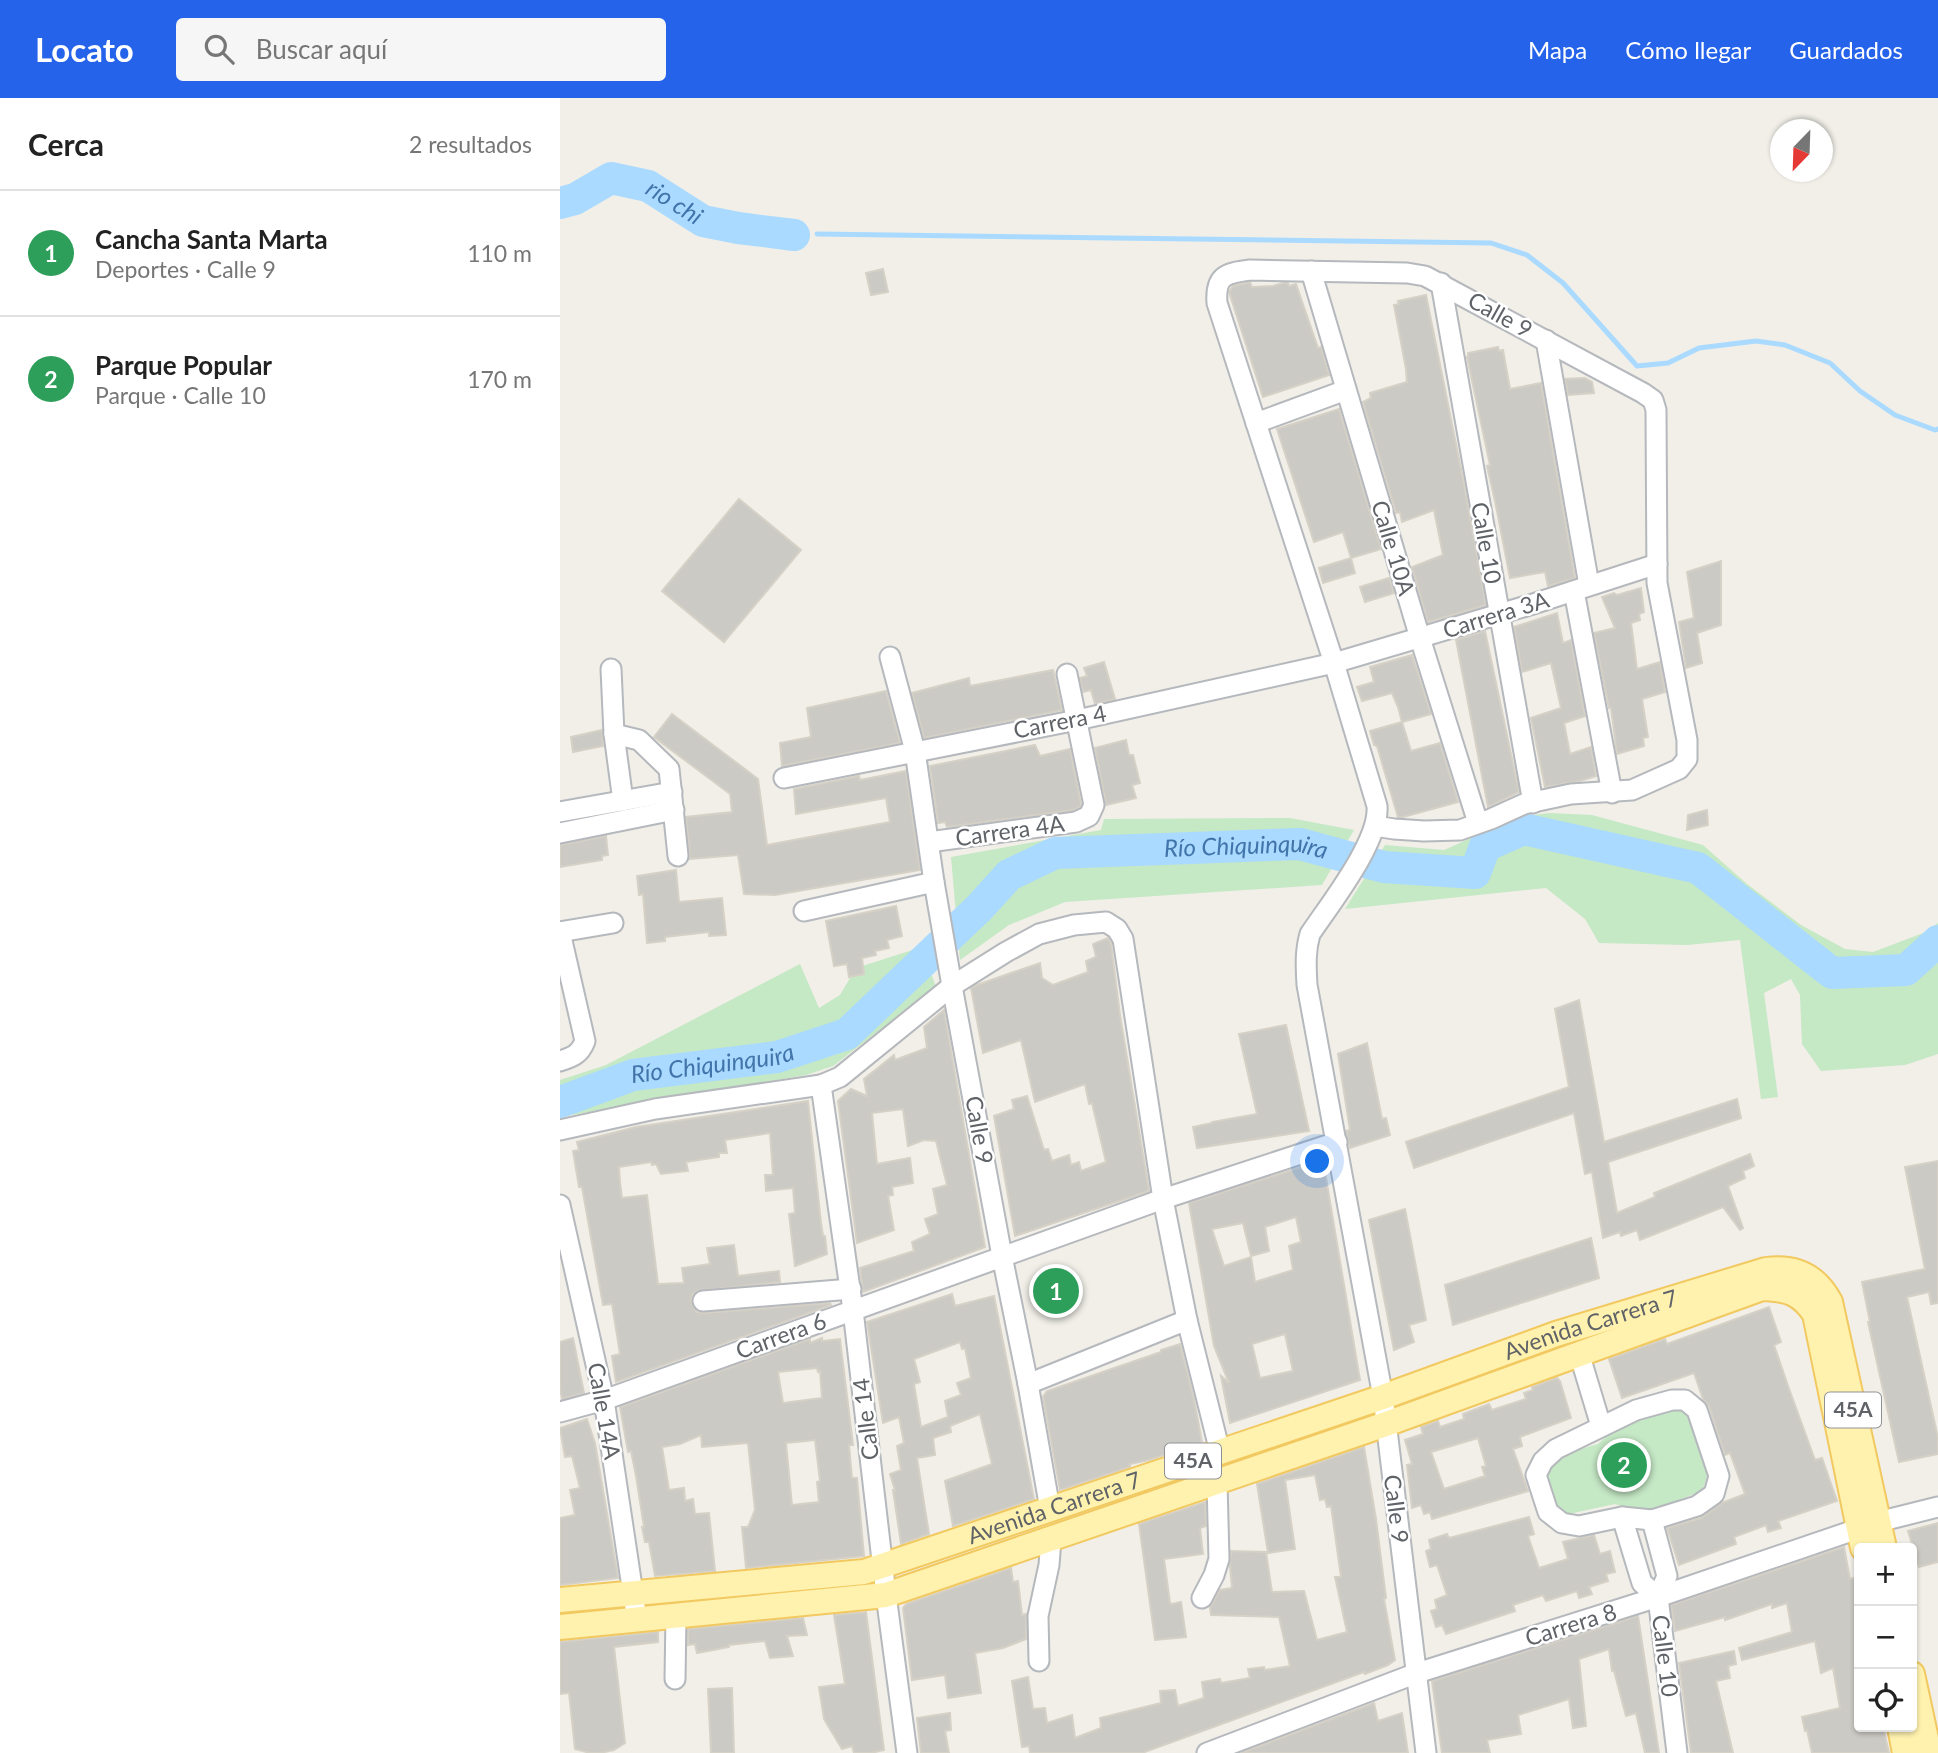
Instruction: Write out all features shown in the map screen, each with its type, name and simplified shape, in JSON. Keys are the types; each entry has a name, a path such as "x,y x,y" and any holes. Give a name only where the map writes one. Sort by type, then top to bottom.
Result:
{"main road":[{"name":"Avenida Carrera 7","path":"560,1600 864,1572 1383,1397 1556,1334 1766,1270 1795,1270 1803,1285 1783,1289 1762,1288 1385,1424 886,1595 560,1627"},
{"name":"45A","path":"1803,1285 1809,1305 1815,1314 1866,1533"},
{"path":"1917,1697 1929,1753"},
{"path":"1901,1732 1905,1753"}],"street":[{"name":"Calle 9","path":"1373,834 1394,830 1460,830 1524,804 1571,794 1632,790 1679,769 1686,759 1687,740 1657,583 1656,410 1653,400 1425,276 1407,273 1236,271 1218,282 1217,303 1334,663 1377,806 1378,816 1373,834 1310,934 1306,946 1307,985 1383,1397 1426,1753"},
{"name":"Calle 10A","path":"1311,271 1478,823"},
{"name":"Calle 10","path":"1441,283 1533,803"},
{"path":"1546,340 1612,793"},
{"path":"1256,423 1346,390"},
{"name":"Carrera 3A","path":"1334,663 1657,564"},
{"name":"Calle 9","path":"890,657 915,751 952,986 1028,1384 1049,1509"},
{"name":"Carrera 4","path":"785,778 1077,720 1334,663"},
{"path":"611,669 614,734 623,802"},
{"path":"1068,674 1077,720"},
{"name":"Carrera 4A","path":"929,842 1076,822 1089,816 1094,805 1077,720"},
{"path":"614,734 639,740 669,769 678,856"},
{"path":"560,812 623,802 673,801"},
{"path":"560,833 673,801"},
{"path":"804,911 934,882"},
{"path":"560,1130 655,1109 821,1085 840,1077 952,986 1039,934 1074,925 1106,922 1117,929 1123,939 1163,1199 1187,1320 1220,1452"},
{"path":"560,1062 581,1052 585,1041 560,932 613,923"},
{"name":"Calle 14","path":"821,1085 853,1310 907,1753"},
{"path":"1002,1256 1337,1142"},
{"name":"Calle 14A","path":"560,1205 604,1400 637,1619"},
{"name":"Carrera 6","path":"560,1412 604,1400 1002,1256"},
{"path":"704,1301 850,1289"},
{"path":"1028,1384 1187,1320"},
{"path":"1580,1353 1601,1426"},
{"path":"1672,1400 1685,1400 1697,1410 1720,1476 1714,1494 1697,1506 1652,1520 1622,1517 1578,1526 1562,1523 1548,1512 1536,1475 1543,1461 1556,1449 1636,1409 1672,1400"},
{"path":"1202,1598 1219,1559 1217,1482"},
{"name":"Carrera 8","path":"1207,1753 1417,1673 1866,1533 1938,1507"},
{"path":"1622,1517 1642,1583 1658,1597"},
{"name":"Calle 10","path":"1652,1520 1667,1576 1658,1597 1678,1753"},
{"path":"1039,1661 1038,1616 1049,1565 1051,1539"},
{"path":"675,1679 676,1615"}],"green space":[{"path":"1549,813 1592,815 1703,845 1747,884 1801,925 1845,949 1873,952 1926,932 1938,923 1938,1054 1905,1065 1821,1071 1802,1044 1800,995 1791,979 1764,993 1778,1097 1761,1099 1740,940 1687,945 1599,943 1585,919 1546,888 1345,909 1385,845 1444,850 1519,817"},
{"path":"1290,818 1354,830 1322,885 1065,902 1009,925 960,960 951,857 1101,830 1104,819"},
{"path":"922,947 936,987 833,1066 806,1075 560,1117 560,1080 606,1065 800,964 819,1008 840,995 856,968"},
{"path":"1676,1408 1685,1413 1695,1428 1707,1477 1702,1491 1650,1511 1633,1510 1615,1504 1564,1515 1550,1509 1540,1472 1547,1459 1598,1444 1613,1430 1638,1416"}],"building":[{"path":"883,269 888,292 871,295 866,273"},
{"path":"1250,282 1252,287 1296,284 1329,375 1263,397 1229,292 1233,286"},
{"path":"1426,295 1486,605 1428,622 1412,567 1443,555 1434,510 1402,522 1400,512 1396,513 1363,402 1371,398 1370,393 1407,382 1394,305 1399,304 1398,301"},
{"path":"1498,347 1499,351 1503,350 1510,389 1541,383 1575,578 1548,586 1545,572 1510,578 1467,357 1468,353"},
{"path":"1585,378 1592,382 1594,393 1568,395 1565,379"},
{"path":"1339,409 1381,549 1351,558 1343,532 1314,542 1277,429"},
{"path":"739,499 801,550 724,642 662,591"},
{"path":"1351,558 1355,573 1323,583 1319,568"},
{"path":"1721,561 1721,625 1697,633 1702,663 1686,668 1679,622 1694,618 1687,572"},
{"path":"1389,578 1394,593 1365,602 1360,587"},
{"path":"1641,588 1644,612 1639,614 1640,620 1631,623 1637,669 1660,662 1665,692 1642,699 1648,737 1643,738 1644,746 1617,754 1611,708 1594,633 1615,628 1602,597"},
{"path":"1557,613 1563,643 1571,640 1585,716 1564,723 1570,754 1591,747 1596,776 1545,787 1531,718 1561,708 1551,663 1522,672 1514,627"},
{"path":"1485,631 1519,792 1488,807 1456,640"},
{"path":"1412,655 1431,714 1402,722 1392,693 1362,701 1357,687 1374,682 1370,667"},
{"path":"1104,662 1115,699 1095,704 1091,690 1083,692 1080,678 1087,676 1084,668"},
{"path":"1053,670 1062,710 924,738 912,693 969,678 970,686"},
{"path":"886,691 900,743 782,766 780,743 811,737 807,708"},
{"path":"672,714 758,779 767,845 890,822 886,798 796,814 794,789 859,776 860,780 906,771 920,870 775,895 744,894 738,855 690,859 686,817 732,812 730,794 654,737"},
{"path":"1402,722 1411,751 1440,743 1458,802 1398,817 1370,731"},
{"path":"602,730 603,746 573,752 571,737"},
{"path":"1126,740 1140,783 1132,785 1136,798 1106,805 1095,748"},
{"path":"1035,745 1040,756 1070,749 1080,807 947,827 945,822 938,823 930,766"},
{"path":"1707,810 1708,825 1687,830 1688,815"},
{"path":"606,836 608,855 602,856 602,860 560,867 560,845"},
{"path":"676,870 679,902 722,898 726,935 709,936 709,932 665,937 665,941 647,943 643,894 639,895 637,876"},
{"path":"896,906 902,936 887,940 889,948 862,958 864,974 849,977 847,964 834,966 826,921"},
{"path":"1108,938 1111,943 1149,1191 1015,1236 994,1116 1014,1109 1012,1100 1027,1096 1044,1150 1048,1149 1052,1161 1069,1155 1071,1165 1079,1162 1081,1171 1106,1162 1085,1084 1035,1102 1021,1040 983,1053 971,988 1040,963 1042,978 1053,985 1088,972 1086,961 1096,957 1093,944"},
{"path":"1579,1000 1604,1142 1737,1099 1741,1118 1608,1162 1617,1213 1655,1197 1654,1193 1750,1154 1754,1166 1743,1171 1745,1178 1728,1186 1743,1228 1740,1230 1723,1207 1640,1240 1637,1230 1621,1236 1620,1232 1603,1238 1592,1172 1585,1174 1574,1113 1414,1168 1406,1142 1569,1087 1555,1009"},
{"path":"944,1010 985,1247 863,1292 860,1268 914,1251 912,1242 930,1234 925,1219 938,1214 933,1189 947,1185 936,1141 924,1140 908,1146 903,1109 872,1113 877,1164 910,1158 913,1183 892,1187 893,1195 888,1196 894,1230 857,1243 838,1101 851,1089 867,1096 864,1079 894,1055 895,1060 927,1048 924,1027"},
{"path":"1286,1025 1309,1131 1197,1148 1193,1127 1257,1114 1239,1034"},
{"path":"1367,1043 1382,1119 1386,1118 1390,1135 1350,1148 1346,1131 1350,1130 1338,1054"},
{"path":"808,1101 821,1223 827,1254 795,1266 789,1214 795,1213 793,1188 766,1191 765,1175 773,1175 770,1133 725,1140 727,1153 719,1153 719,1157 686,1162 688,1171 661,1174 656,1164 652,1165 651,1162 619,1167 620,1182 622,1198 647,1195 658,1284 684,1283 682,1268 710,1264 707,1248 734,1245 738,1276 779,1271 780,1282 697,1291 692,1295 691,1301 697,1312 831,1305 616,1382 612,1356 620,1354 612,1304 603,1305 573,1151 579,1150 577,1142 636,1127"},
{"path":"1323,1160 1360,1380 1230,1423 1221,1376 1229,1383 1214,1346 1189,1203","holes":["1296,1217 1301,1242 1289,1246 1293,1270 1255,1282 1251,1257 1224,1266 1212,1229 1243,1223 1251,1256 1269,1251 1265,1227","1285,1334 1293,1371 1260,1378 1252,1344"]},
{"path":"1938,1161 1938,1303 1931,1304 1929,1292 1907,1297 1938,1438 1938,1454 1899,1462 1868,1322 1862,1282 1925,1269 1905,1167"},
{"path":"1405,1209 1426,1320 1409,1325 1414,1342 1394,1350 1369,1220"},
{"path":"1591,1238 1599,1278 1453,1325 1445,1285"},
{"path":"952,1294 955,1306 994,1296 1034,1499 953,1526 945,1481 992,1464 980,1414 950,1426 951,1432 933,1438 935,1455 917,1458 929,1534 901,1544 895,1490 890,1474 901,1470 897,1446 904,1443 899,1417 883,1423 867,1322","holes":["960,1342 962,1349 965,1348 971,1378 957,1383 961,1395 945,1401 948,1417 921,1427 914,1384 920,1382 914,1359"]},
{"path":"1769,1307 1781,1342 1774,1345 1788,1386 1815,1460 1822,1458 1837,1501 1778,1521 1781,1528 1768,1532 1766,1525 1734,1537 1736,1544 1679,1565 1667,1528 1701,1518 1722,1503 1745,1494 1730,1453 1725,1455 1709,1406 1703,1399 1694,1373 1622,1398 1609,1359 1665,1339 1667,1344"},
{"path":"573,1338 584,1393 562,1399 560,1342"},
{"path":"822,1338 822,1341 840,1339 853,1445 849,1445 852,1478 857,1478 864,1556 746,1568 742,1527 748,1527 755,1510 748,1443 702,1447 701,1435 680,1444 662,1447 669,1490 684,1488 685,1501 693,1499 695,1514 709,1513 715,1571 655,1576 649,1542 645,1542 636,1476 631,1451 628,1452 620,1407 810,1339 810,1343","holes":["817,1368 818,1372 820,1371 822,1398 783,1403 778,1372","815,1440 820,1481 817,1482 819,1502 792,1505 786,1443"]},
{"path":"1180,1344 1202,1442 1130,1464 1130,1467 1060,1490 1043,1397 1047,1391"},
{"path":"1557,1378 1571,1418 1520,1437 1522,1446 1513,1449 1528,1491 1432,1519 1430,1512 1424,1514 1421,1505 1412,1508 1407,1465 1412,1464 1405,1440 1423,1434 1421,1427 1438,1421 1440,1427 1464,1419 1463,1414 1489,1404 1492,1410 1526,1399 1524,1393 1533,1390 1532,1387","holes":["1478,1438 1486,1466 1482,1467 1485,1476 1444,1489 1431,1452"]},
{"path":"587,1419 595,1443 618,1578 560,1585 560,1518 575,1515 570,1490 580,1488 572,1456 565,1457 560,1428"},
{"path":"1364,1447 1395,1660 1365,1674 1364,1672 1142,1753 1030,1753 1029,1746 1022,1747 1012,1681 1028,1677 1033,1709 1045,1708 1047,1723 1072,1715 1075,1738 1101,1728 1100,1718 1161,1703 1160,1691 1175,1690 1178,1706 1204,1698 1202,1682 1220,1679 1221,1683 1250,1678 1248,1669 1264,1667 1265,1670 1290,1666 1279,1617 1211,1615 1210,1607 1220,1590 1232,1588 1231,1551 1266,1552 1272,1592 1304,1591 1317,1640 1347,1632 1335,1577 1341,1577 1331,1506 1327,1507 1325,1499 1320,1500 1315,1475 1285,1480 1295,1549 1268,1553 1257,1484"},
{"path":"1205,1502 1206,1526 1200,1528 1203,1554 1164,1559 1170,1603 1181,1602 1186,1637 1155,1640 1139,1524"},
{"path":"1529,1517 1534,1534 1528,1536 1539,1568 1568,1559 1563,1542 1594,1535 1600,1554 1610,1551 1615,1572 1606,1574 1608,1581 1589,1587 1592,1594 1579,1598 1577,1591 1546,1601 1543,1595 1513,1605 1515,1611 1446,1634 1442,1625 1436,1627 1431,1611 1437,1609 1435,1600 1447,1595 1437,1565 1430,1567 1426,1551 1431,1549 1429,1540 1447,1534 1449,1538"},
{"path":"1938,1523 1938,1562 1919,1567 1917,1543 1912,1543 1908,1531"},
{"path":"1844,1547 1850,1579 1854,1578 1854,1732 1884,1732 1889,1753 1812,1753 1802,1717 1840,1708 1833,1668 1821,1673 1815,1641 1742,1660 1739,1648 1792,1632 1787,1603 1772,1608 1772,1604 1725,1620 1725,1617 1675,1631 1671,1605"},
{"path":"1011,1568 1013,1582 1018,1581 1022,1615 1026,1614 1026,1639 1003,1648 975,1653 981,1693 948,1698 945,1675 912,1680 903,1608 906,1604"},
{"path":"866,1612 884,1750 854,1753 852,1746 842,1749 824,1719 819,1687 845,1684 834,1615"},
{"path":"1638,1616 1659,1753 1645,1753 1636,1713 1626,1716 1612,1671 1609,1649 1579,1659 1586,1726 1573,1728 1569,1699 1518,1715 1521,1734 1487,1740 1490,1753 1442,1753 1432,1681"},
{"path":"803,1618 807,1635 787,1636 793,1656 770,1658 765,1641 729,1645 697,1653 695,1644 688,1645 688,1629"},
{"path":"658,1632 658,1642 614,1647 625,1743 614,1750 600,1753 575,1749 569,1693 560,1694 560,1642"},
{"path":"1734,1651 1736,1664 1728,1666 1730,1678 1716,1681 1733,1753 1691,1753 1679,1663"},
{"path":"732,1688 734,1753 711,1753 708,1689"},
{"path":"1374,1703 1378,1721 1402,1713 1408,1753 1241,1753"},
{"path":"950,1713 951,1730 945,1731 949,1753 921,1753 917,1718"}],"waterway":[{"name":"rio chi","path":"560,203 575,199 611,178 648,186 703,221 794,235"},
{"path":"817,234 1491,243 1527,255 1563,283 1637,366 1668,363 1699,348 1756,341 1785,345 1830,363 1860,391 1895,415 1938,429"},
{"name":"Río Chiquinquira","path":"560,1102 633,1075 777,1057 847,1034 979,908 1009,875 1055,853 1300,844 1384,867 1475,873 1485,846 1524,829 1698,868 1832,973 1906,970 1938,941"}],"place":[{"name":"Cancha Santa Marta","path":"1056,1291"},
{"name":"Parque Popular","path":"1624,1465"}]}
